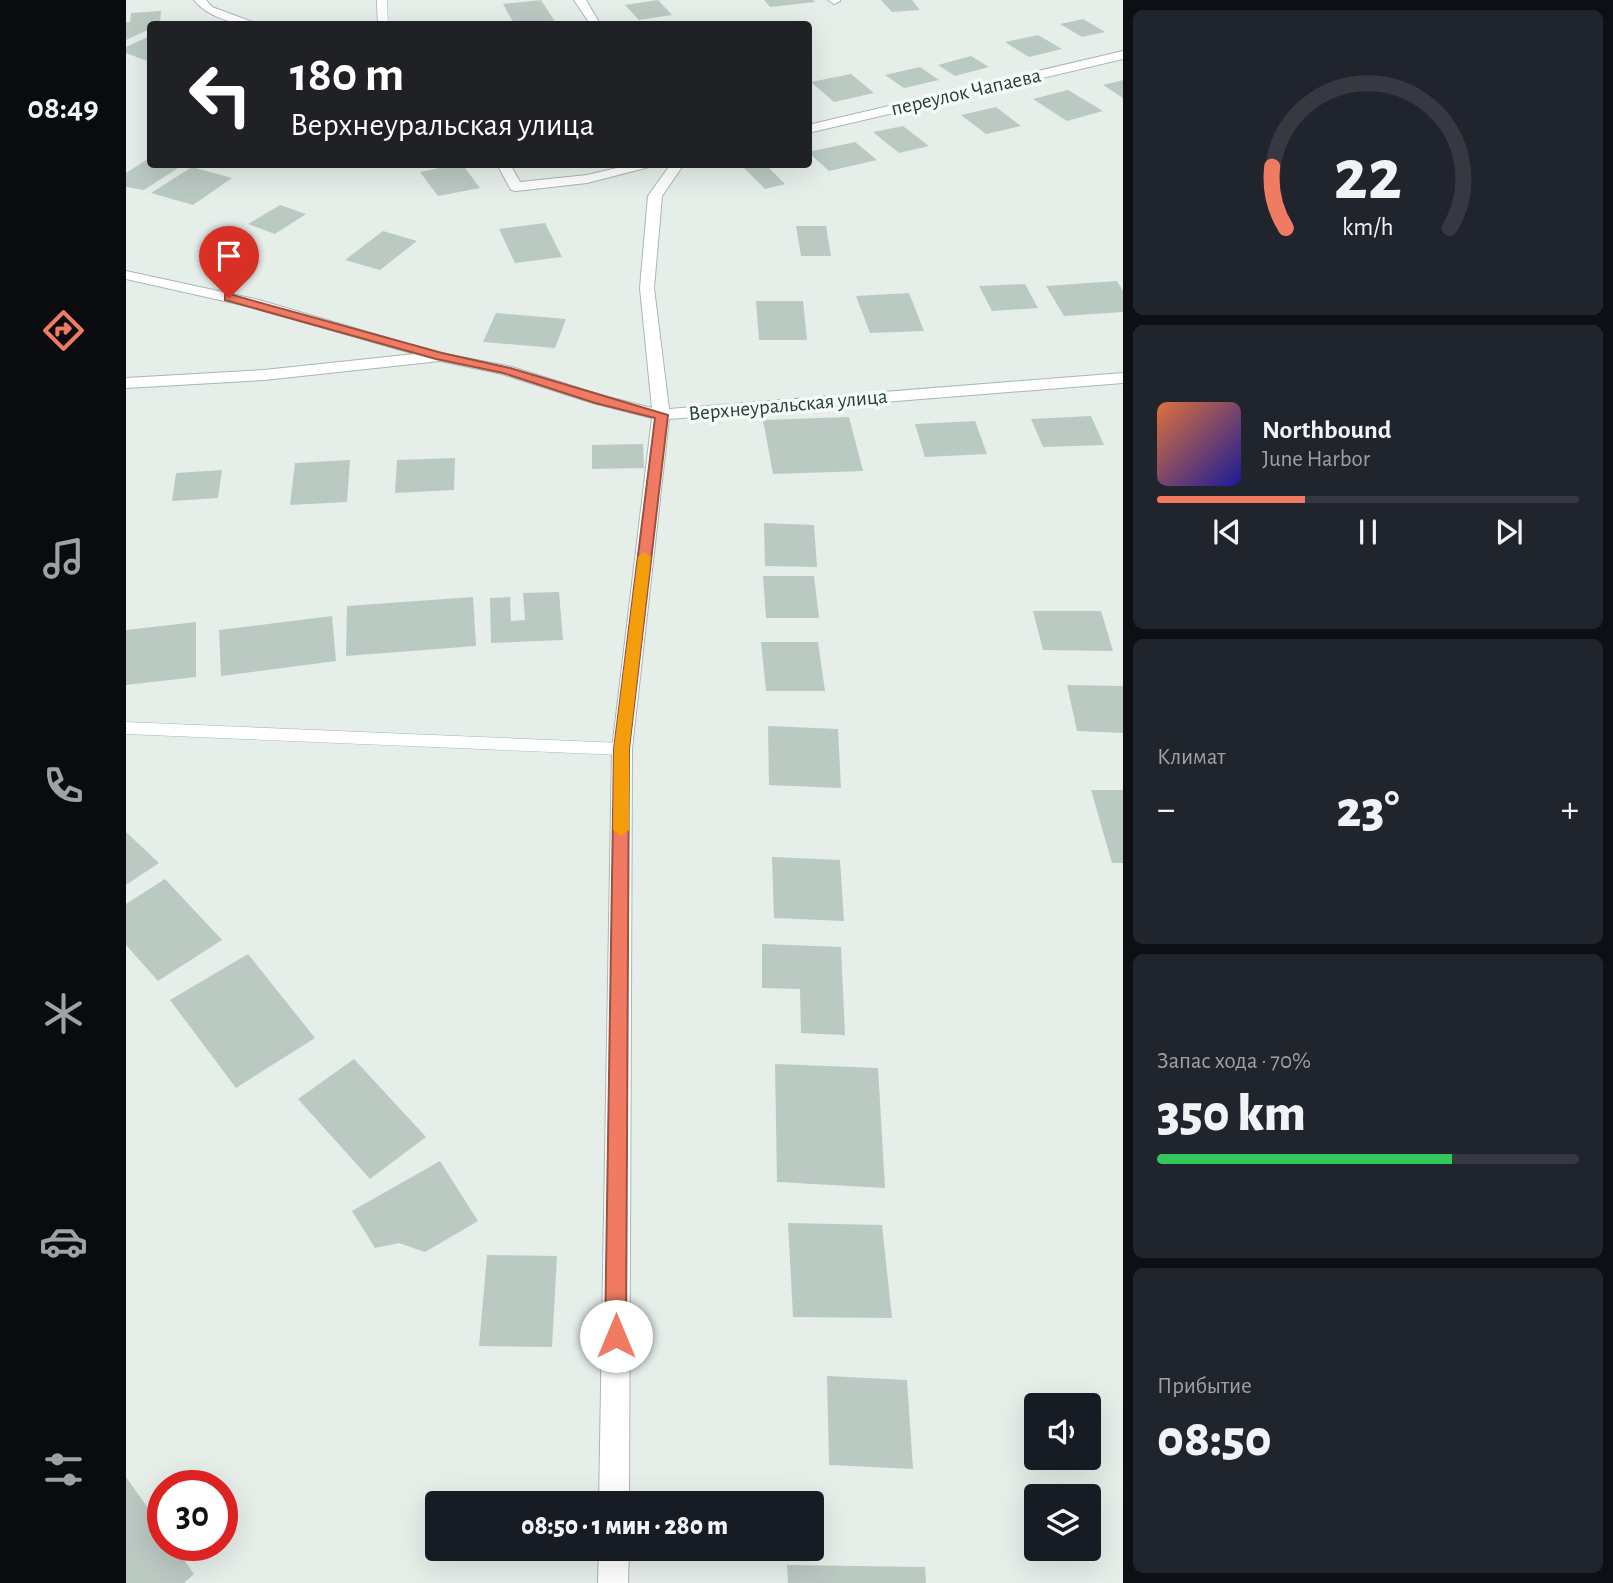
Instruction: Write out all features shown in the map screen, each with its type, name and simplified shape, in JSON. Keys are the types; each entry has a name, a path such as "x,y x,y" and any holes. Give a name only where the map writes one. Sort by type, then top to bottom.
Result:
{"street":[{"path":"200,0 208,9 243,21"},
{"path":"580,0 593,21"},
{"name":"переулок Чапаева","path":"812,128 1123,55"},
{"path":"505,168 516,187 587,178 636,168"},
{"path":"614,1491 622,749 661,415 647,288 655,196 675,168"},
{"path":"126,275 254,303 440,356"},
{"name":"Верхнеуральская улица","path":"126,383 264,375 440,356 506,370 599,400 661,415 1123,377"},
{"path":"613,1583 614,1561"}],"lane":[{"path":"382,0 383,21"},
{"path":"126,728 622,749"}],"building":[{"path":"541,0 555,21 512,21 503,4"},
{"path":"658,0 672,15 639,20 625,5"},
{"path":"764,0 813,0 815,2 770,7"},
{"path":"881,0 912,0 920,10 892,12"},
{"path":"161,11 160,21 147,21 147,30 126,40 126,22 130,22 131,13"},
{"path":"1083,19 1105,32 1082,37 1060,24"},
{"path":"1038,35 1062,49 1029,57 1005,42"},
{"path":"147,37 147,61 126,53 126,47"},
{"path":"971,56 989,67 955,76 938,65"},
{"path":"920,67 939,80 904,88 885,75"},
{"path":"851,74 874,93 834,102 812,82"},
{"path":"1123,80 1123,98 1103,85"},
{"path":"1068,90 1103,111 1067,121 1033,99"},
{"path":"996,107 1021,126 986,134 961,115"},
{"path":"903,126 929,146 899,153 873,132"},
{"path":"855,142 877,160 829,171 812,156 812,151"},
{"path":"147,160 147,168 178,168 144,190 126,187 126,173"},
{"path":"190,168 232,178 193,205 151,193"},
{"path":"439,168 465,168 480,188 438,196 420,172"},
{"path":"744,168 769,168 785,184 765,189"},
{"path":"280,205 306,214 275,234 248,224"},
{"path":"545,223 562,257 515,263 499,229"},
{"path":"796,226 826,226 831,256 801,256"},
{"path":"383,231 417,241 380,270 345,260"},
{"path":"1117,281 1123,291 1123,312 1064,316 1046,286"},
{"path":"1025,284 1038,308 992,311 979,286"},
{"path":"909,293 924,331 870,333 856,296"},
{"path":"756,301 803,301 807,340 759,340"},
{"path":"496,313 566,319 555,348 483,342"},
{"path":"1091,416 1104,445 1043,447 1031,419"},
{"path":"849,417 863,471 773,474 763,420"},
{"path":"975,421 987,454 925,457 915,424"},
{"path":"643,444 644,468 592,469 592,445"},
{"path":"455,458 454,490 395,493 397,460"},
{"path":"350,460 347,502 290,505 295,463"},
{"path":"222,470 218,498 172,501 176,473"},
{"path":"764,523 814,525 817,567 765,566"},
{"path":"763,576 814,576 819,618 766,618"},
{"path":"559,592 563,640 491,643 490,598 510,597 511,621 525,620 523,593"},
{"path":"473,597 476,646 346,656 347,606"},
{"path":"1033,611 1101,611 1113,651 1043,650"},
{"path":"332,616 336,661 221,676 219,630"},
{"path":"196,622 196,677 126,685 126,630"},
{"path":"761,642 818,642 825,691 766,691"},
{"path":"1067,685 1123,686 1123,733 1077,731"},
{"path":"768,726 838,729 841,788 769,785"},
{"path":"1091,790 1123,790 1123,863 1112,863"},
{"path":"126,832 159,863 126,885"},
{"path":"772,857 840,860 844,921 774,918"},
{"path":"165,879 222,940 158,981 126,945 126,904"},
{"path":"762,944 841,947 845,1035 801,1033 800,989 762,988"},
{"path":"248,954 315,1038 236,1088 170,1000"},
{"path":"354,1059 426,1137 370,1179 298,1099"},
{"path":"775,1064 878,1068 885,1188 777,1182"},
{"path":"440,1161 478,1221 425,1252 399,1243 375,1248 352,1211"},
{"path":"788,1223 882,1225 892,1318 793,1317"},
{"path":"487,1255 557,1256 552,1347 479,1346"},
{"path":"827,1376 907,1380 913,1469 829,1465"},
{"path":"126,1477 147,1507 147,1561 185,1561 194,1574 184,1583 126,1583"},
{"path":"787,1565 925,1567 926,1583 788,1583"}],"slow traffic":[{"path":"621,830 622,749 644,557"}],"route":[{"path":"229,298 440,356 506,370 599,400 661,415 622,749 616,1336"}]}
